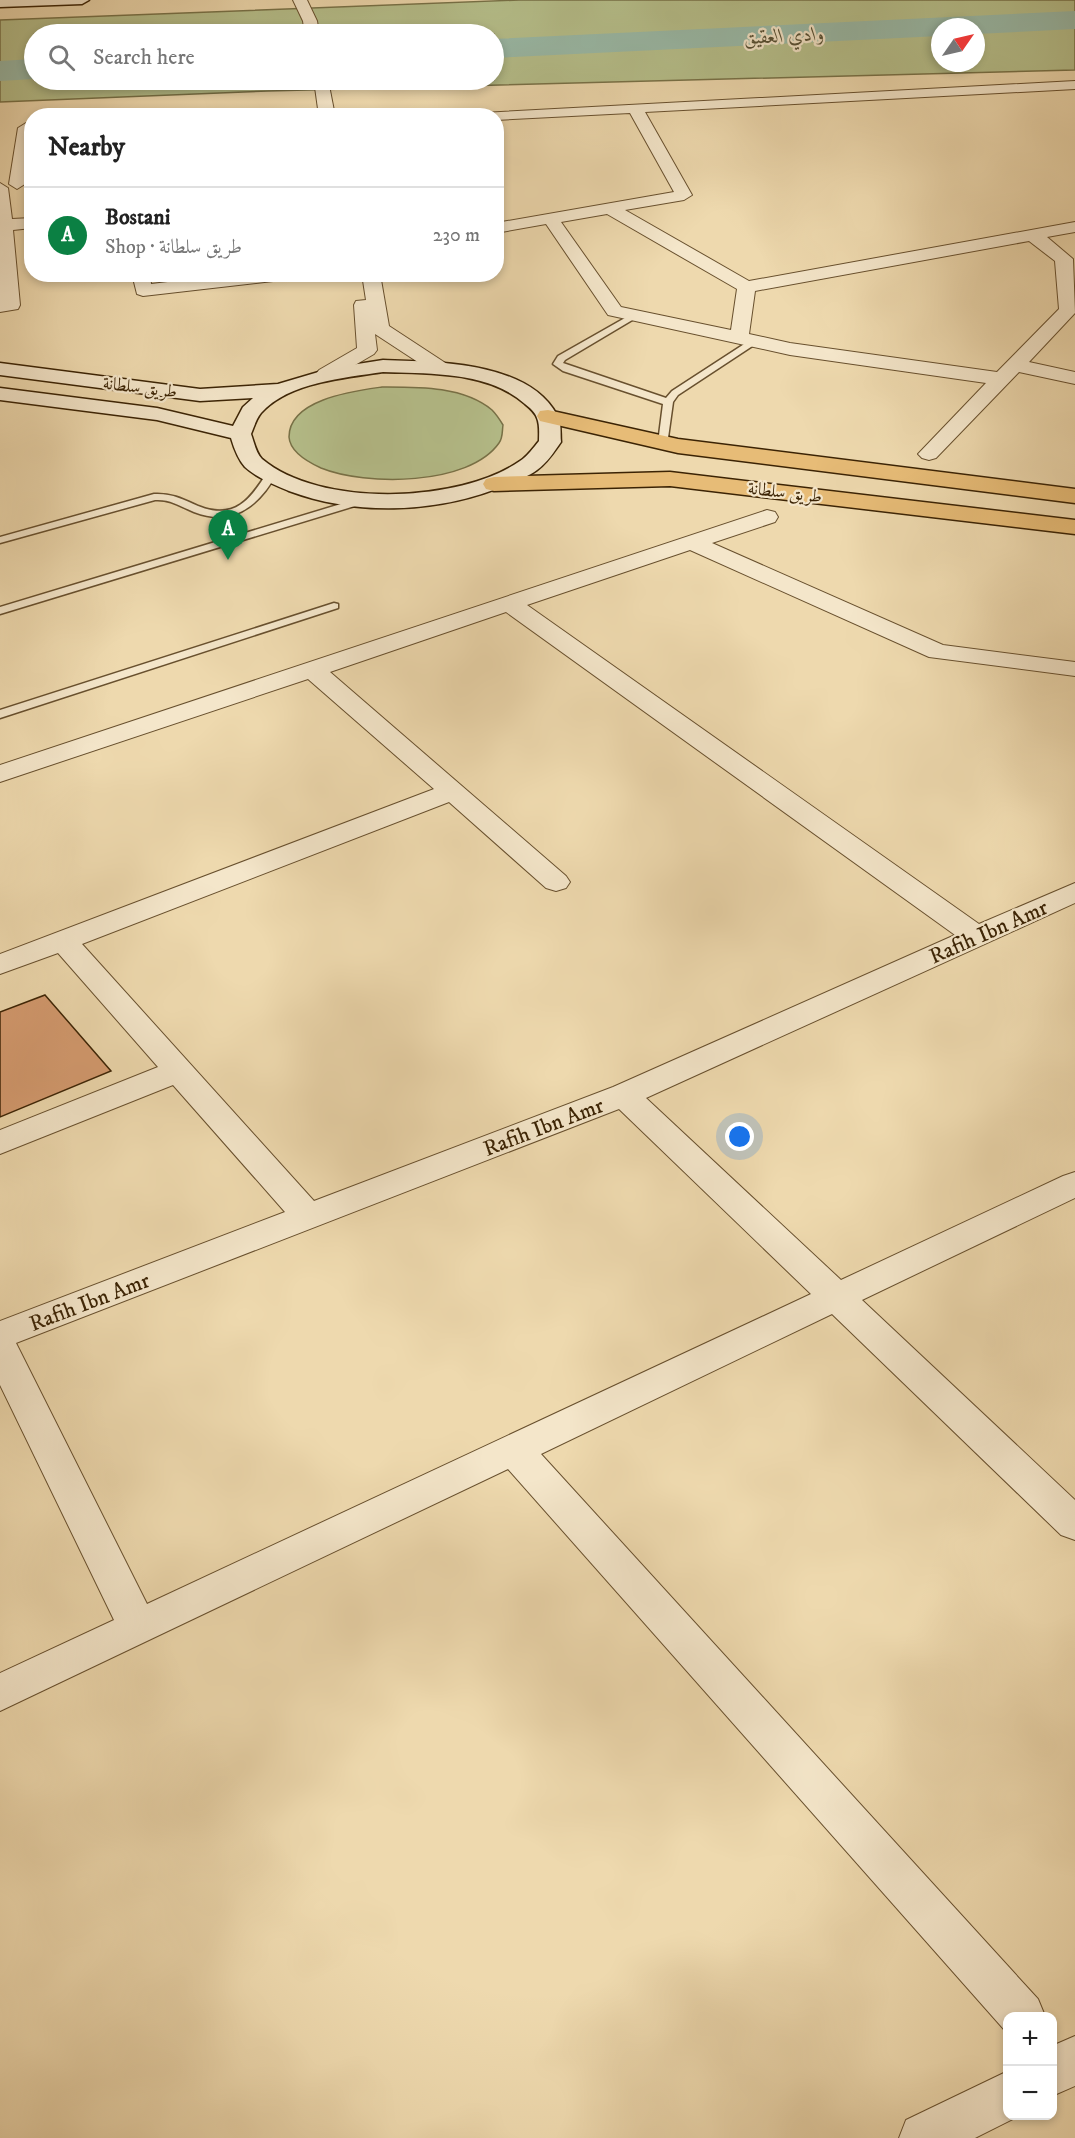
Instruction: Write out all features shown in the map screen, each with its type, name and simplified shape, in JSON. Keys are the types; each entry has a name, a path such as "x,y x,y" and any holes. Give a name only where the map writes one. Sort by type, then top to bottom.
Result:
{"main road":[{"path":"0,3 82,0"},
{"path":"383,366 440,368 478,375 510,385 534,400 548,416 550,442 531,464 494,484 444,496 389,501 339,497 298,488 252,461 240,434 253,409 281,390 327,374 383,366"},
{"name":"طريق سلطانة","path":"0,369 200,395 281,390"},
{"name":"طريق سلطانة","path":"0,394 157,414 240,434"},
{"name":"طريق سلطانة","path":"548,416 663,443 1075,496"},
{"name":"طريق سلطانة","path":"494,484 670,479 1075,527"}],"street":[{"path":"300,0 309,24"},
{"path":"504,115 1075,85"},
{"path":"323,90 326,108"},
{"path":"504,227 684,195 635,108"},
{"path":"0,306 11,305 3,225 24,136"},
{"path":"609,208 746,287 1075,227"},
{"path":"550,218 615,311 790,349 1075,378"},
{"path":"3,225 24,224"},
{"path":"929,454 1071,310 1064,259 1033,235"},
{"path":"142,282 143,290 216,282"},
{"path":"327,374 367,350 365,318 358,282"},
{"path":"372,282 380,329 440,368"},
{"path":"746,287 747,340"},
{"path":"0,773 766,517"},
{"path":"691,542 938,652 1075,669"},
{"path":"508,603 976,936"},
{"path":"312,669 556,882"},
{"path":"0,965 451,792"},
{"name":"Rafih Ibn Amr","path":"0,1335 624,1095 1075,892"},
{"path":"63,941 309,1217"},
{"path":"0,1143 178,1071"},
{"path":"624,1095 1075,1524"},
{"path":"0,1692 1075,1184"},
{"path":"0,1348 138,1627"},
{"path":"513,1449 1017,2012"},
{"path":"924,2138 1003,2098"}],"lane":[{"path":"635,316 561,358 558,364 566,369 668,402"},
{"path":"663,443 668,402 675,393 747,340"},
{"path":"0,540 154,497 176,498 202,511 214,513 238,510 252,504 272,473"},
{"path":"0,611 366,499"},
{"path":"0,714 334,606"}],"green space":[{"path":"519,0 1075,0 1075,70 504,85 504,24 24,24 24,90 306,90 0,102 0,20"},
{"path":"382,387 440,390 468,396 492,410 498,417 503,425 502,437 485,457 465,468 441,475 415,478 363,478 340,474 306,460 293,447 289,437 292,424 311,406 325,399"}],"building":[{"path":"45,995 111,1071 0,1117 0,1012"}],"waterway":[{"name":"وادي العقيق","path":"504,49 1075,20"},
{"name":"وادي العقيق","path":"0,71 24,70"}],"place":[{"name":"Bostani","path":"228,560"}]}
